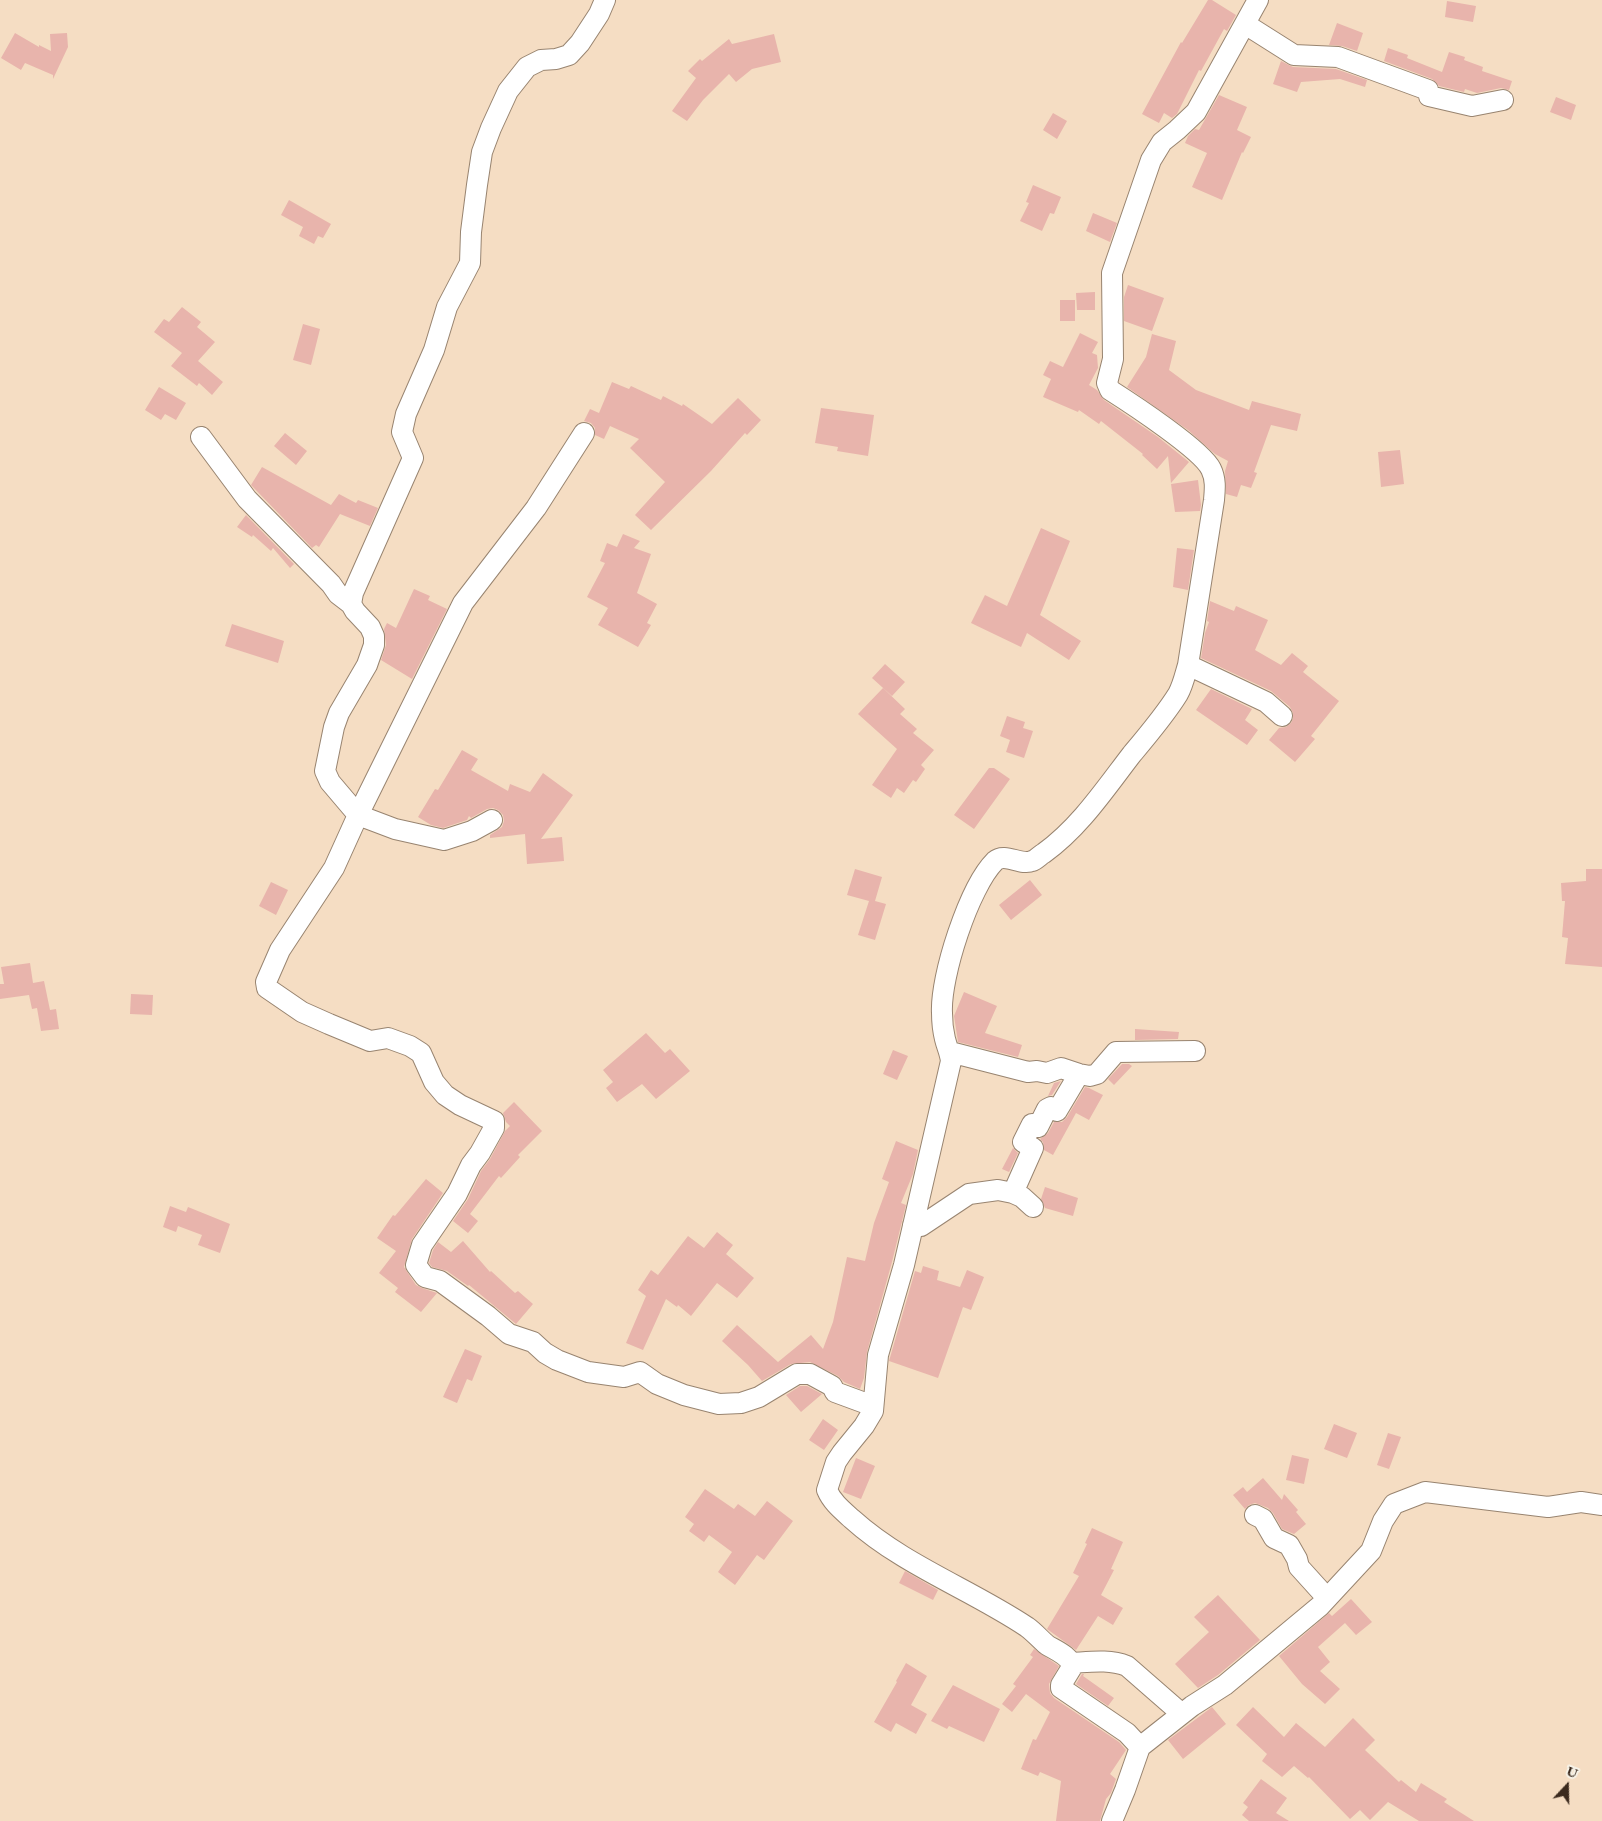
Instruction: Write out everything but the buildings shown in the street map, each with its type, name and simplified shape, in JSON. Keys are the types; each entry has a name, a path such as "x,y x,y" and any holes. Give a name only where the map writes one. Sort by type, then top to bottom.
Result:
{"street":[{"path":"351,604 353,593 412,458 411,451 402,432 406,414 434,350 447,307 470,263 476,185 482,152 491,128 508,91 527,68 541,60 556,59 569,55 580,43 599,14 605,0"},
{"path":"1182,1714 1127,1666 1106,1662 1071,1663 1028,1628 870,1535 830,1497 826,1490 836,1462 871,1416 874,1406 878,1355 914,1225 951,1061 945,1037 942,1011 948,964 966,909 983,878 996,860 1002,858 1032,862 1060,842 1087,813 1179,693 1188,665 1214,500 1215,479 1210,467 1203,458 1176,436 1110,390 1107,383 1113,359 1112,273 1151,160 1162,142 1196,112 1258,0"},
{"path":"1245,24 1294,55 1338,57 1428,90 1429,96 1472,106 1503,100"},
{"path":"584,433 536,508 463,603 358,815 334,868 280,950 266,982 267,988 302,1012 329,1024 370,1040 388,1038 410,1046 421,1053 434,1082 445,1095 460,1105 494,1121 494,1128 471,1165 458,1194 422,1245 416,1265 425,1276 440,1281 509,1334 533,1342 545,1353 588,1372 624,1377 640,1372 658,1384 684,1395 719,1404 741,1403 760,1397 797,1374 810,1374 832,1386 835,1392 874,1406"},
{"path":"201,436 247,499 331,584 338,594 351,604 370,627 374,636 374,645 367,665 339,714 332,734 325,771 330,782 358,815 395,829 444,840 472,831 492,820"},
{"path":"1188,665 1266,702 1282,716"},
{"path":"950,1052 1028,1072 1047,1073 1061,1068 1090,1076 1097,1074 1116,1052 1195,1051"},
{"path":"1013,1193 1033,1148 1023,1142 1032,1124 1038,1127 1047,1109 1051,1107 1057,1110 1079,1074"},
{"path":"914,1225 921,1226 969,1194 998,1190 1013,1193 1022,1197 1033,1207"},
{"path":"1112,1821 1140,1747 1182,1714 1225,1685 1327,1598 1371,1551 1383,1521 1394,1504 1425,1492 1548,1507 1581,1502 1602,1505"},
{"path":"1255,1515 1263,1519 1274,1538 1289,1545 1297,1559 1299,1568 1327,1598"},
{"path":"1071,1663 1072,1667 1060,1685 1061,1688 1127,1733 1140,1747"}]}
